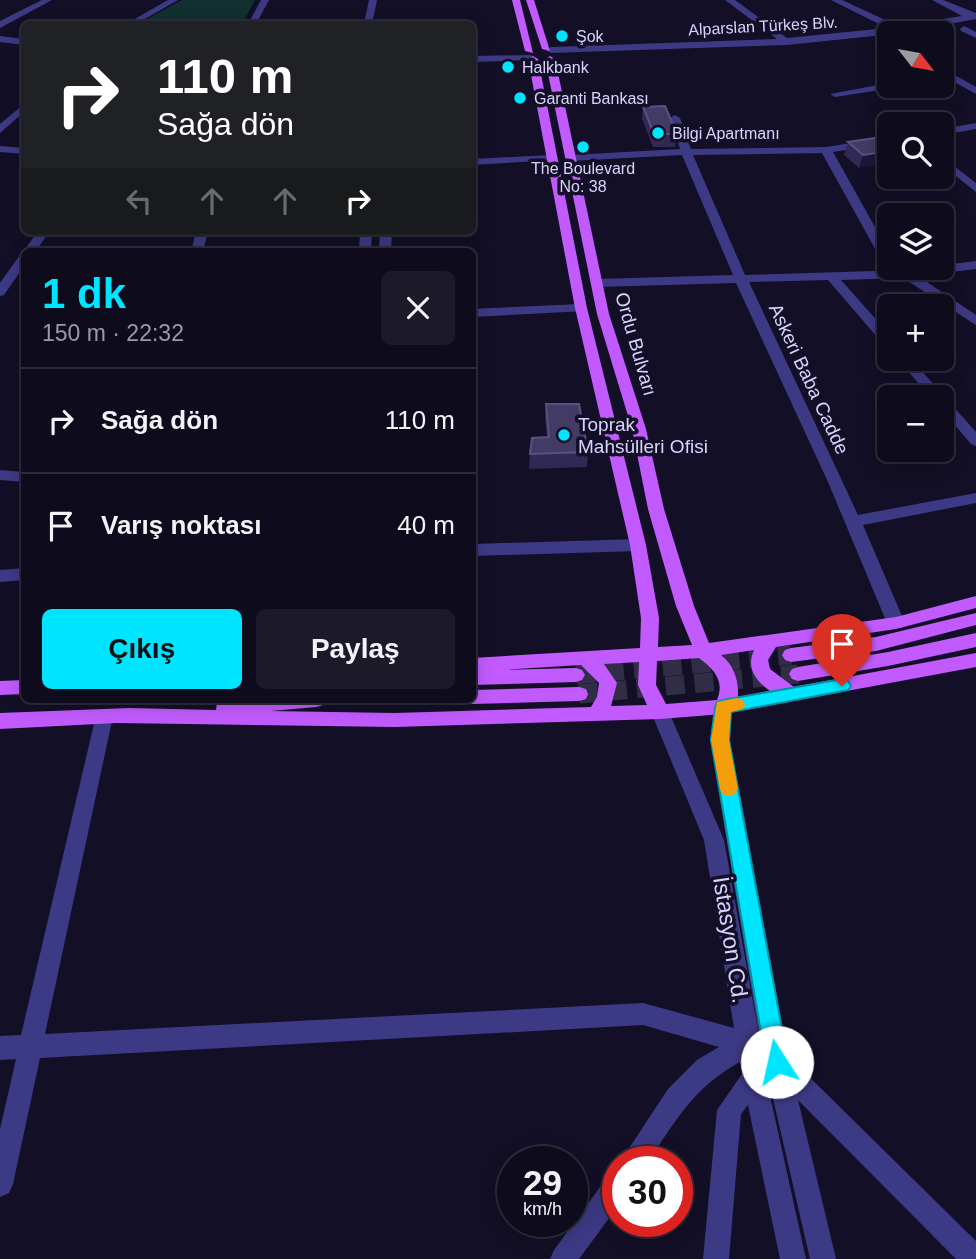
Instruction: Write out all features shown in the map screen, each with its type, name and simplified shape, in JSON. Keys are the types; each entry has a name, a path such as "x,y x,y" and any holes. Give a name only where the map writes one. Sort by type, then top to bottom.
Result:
{"main road":[{"path":"516,0 530,55 581,308 638,545 650,618 647,685 660,712"},
{"name":"Ordu Bulvarı","path":"530,0 550,54 603,314 639,429 656,509 685,606 703,651 722,666 729,682 729,695 723,707"},
{"path":"530,55 550,54"},
{"path":"476,678 580,667 896,623 976,602"},
{"path":"791,655 876,644 976,620"},
{"path":"798,674 888,659 976,640"},
{"path":"770,642 762,650 759,660 761,674 771,684 794,695"},
{"path":"110,716 395,720 660,712 723,707 976,660"},
{"path":"476,665 580,667 602,671 609,685 607,698 596,714"},
{"path":"0,688 21,687"},
{"path":"476,697 579,694"},
{"path":"0,720 110,716 277,703"}],"street":[{"path":"0,25 48,0"},
{"path":"136,21 174,0"},
{"path":"254,21 265,0"},
{"path":"369,21 373,0"},
{"path":"729,0 787,42"},
{"path":"835,0 879,21"},
{"path":"936,0 975,20 964,29 954,30"},
{"name":"Alparslan Türkeş Blv.","path":"954,23 975,20"},
{"path":"964,29 976,35"},
{"name":"Alparslan Türkeş Blv.","path":"550,54 787,42 877,33"},
{"path":"0,39 21,42"},
{"name":"Alparslan Türkeş Blv.","path":"550,54 779,49 877,42"},
{"path":"0,47 21,49"},
{"path":"476,53 530,55"},
{"path":"476,59 530,55"},
{"path":"954,80 976,91"},
{"path":"835,94 877,88"},
{"path":"0,130 21,110"},
{"name":"Askeri Baba Cadde","path":"675,118 685,152 741,280 855,520 896,623"},
{"path":"954,130 976,127"},
{"path":"570,158 685,152 826,150 877,142"},
{"path":"0,149 21,151"},
{"path":"826,150 877,237"},
{"path":"476,162 551,158"},
{"path":"954,170 976,189"},
{"path":"3,285 21,262"},
{"path":"954,266 976,265"},
{"path":"597,283 832,277 877,272"},
{"path":"832,277 877,328"},
{"path":"912,280 976,321"},
{"path":"3,285 21,282"},
{"path":"476,313 581,308"},
{"path":"914,371 927,385"},
{"path":"954,416 976,441"},
{"path":"0,475 21,477"},
{"path":"855,520 976,498"},
{"path":"476,550 638,545"},
{"path":"0,576 21,574"},
{"name":"İstasyon Cd.","path":"723,707 720,740 777,1062 823,1259"},
{"name":"İstasyon Cd.","path":"660,712 715,840 754,1077 793,1259"},
{"path":"0,1184 30,1047 110,716"},
{"path":"0,1048 643,1014 748,1044"},
{"path":"645,1146 677,1098 705,1068 748,1044"},
{"path":"716,1259 729,1110 754,1077 777,1062 975,1259"},
{"path":"563,1259 602,1206"}],"green space":[{"path":"182,0 255,0 244,21 144,21"}],"building":[{"path":"665,106 677,134 654,134 643,107"},
{"path":"877,138 877,153 863,155 848,142"},
{"path":"546,404 579,404 588,452 530,454 532,438 549,437"}],"tunnel":[{"path":"576,675 791,655"},
{"path":"579,694 798,674"}],"slow traffic":[{"path":"729,789 720,740 723,707 737,705"}],"place":[{"name":"Şok","path":"562,36"},
{"name":"Halkbank","path":"508,67"},
{"name":"Garanti Bankası","path":"520,98"},
{"name":"Bilgi Apartmanı","path":"658,133"},
{"name":"The Boulevard No: 38","path":"583,147"},
{"name":"Toprak Mahsülleri Ofisi","path":"564,435"}],"route":[{"path":"777,1062 720,740 723,707 842,686"}]}
